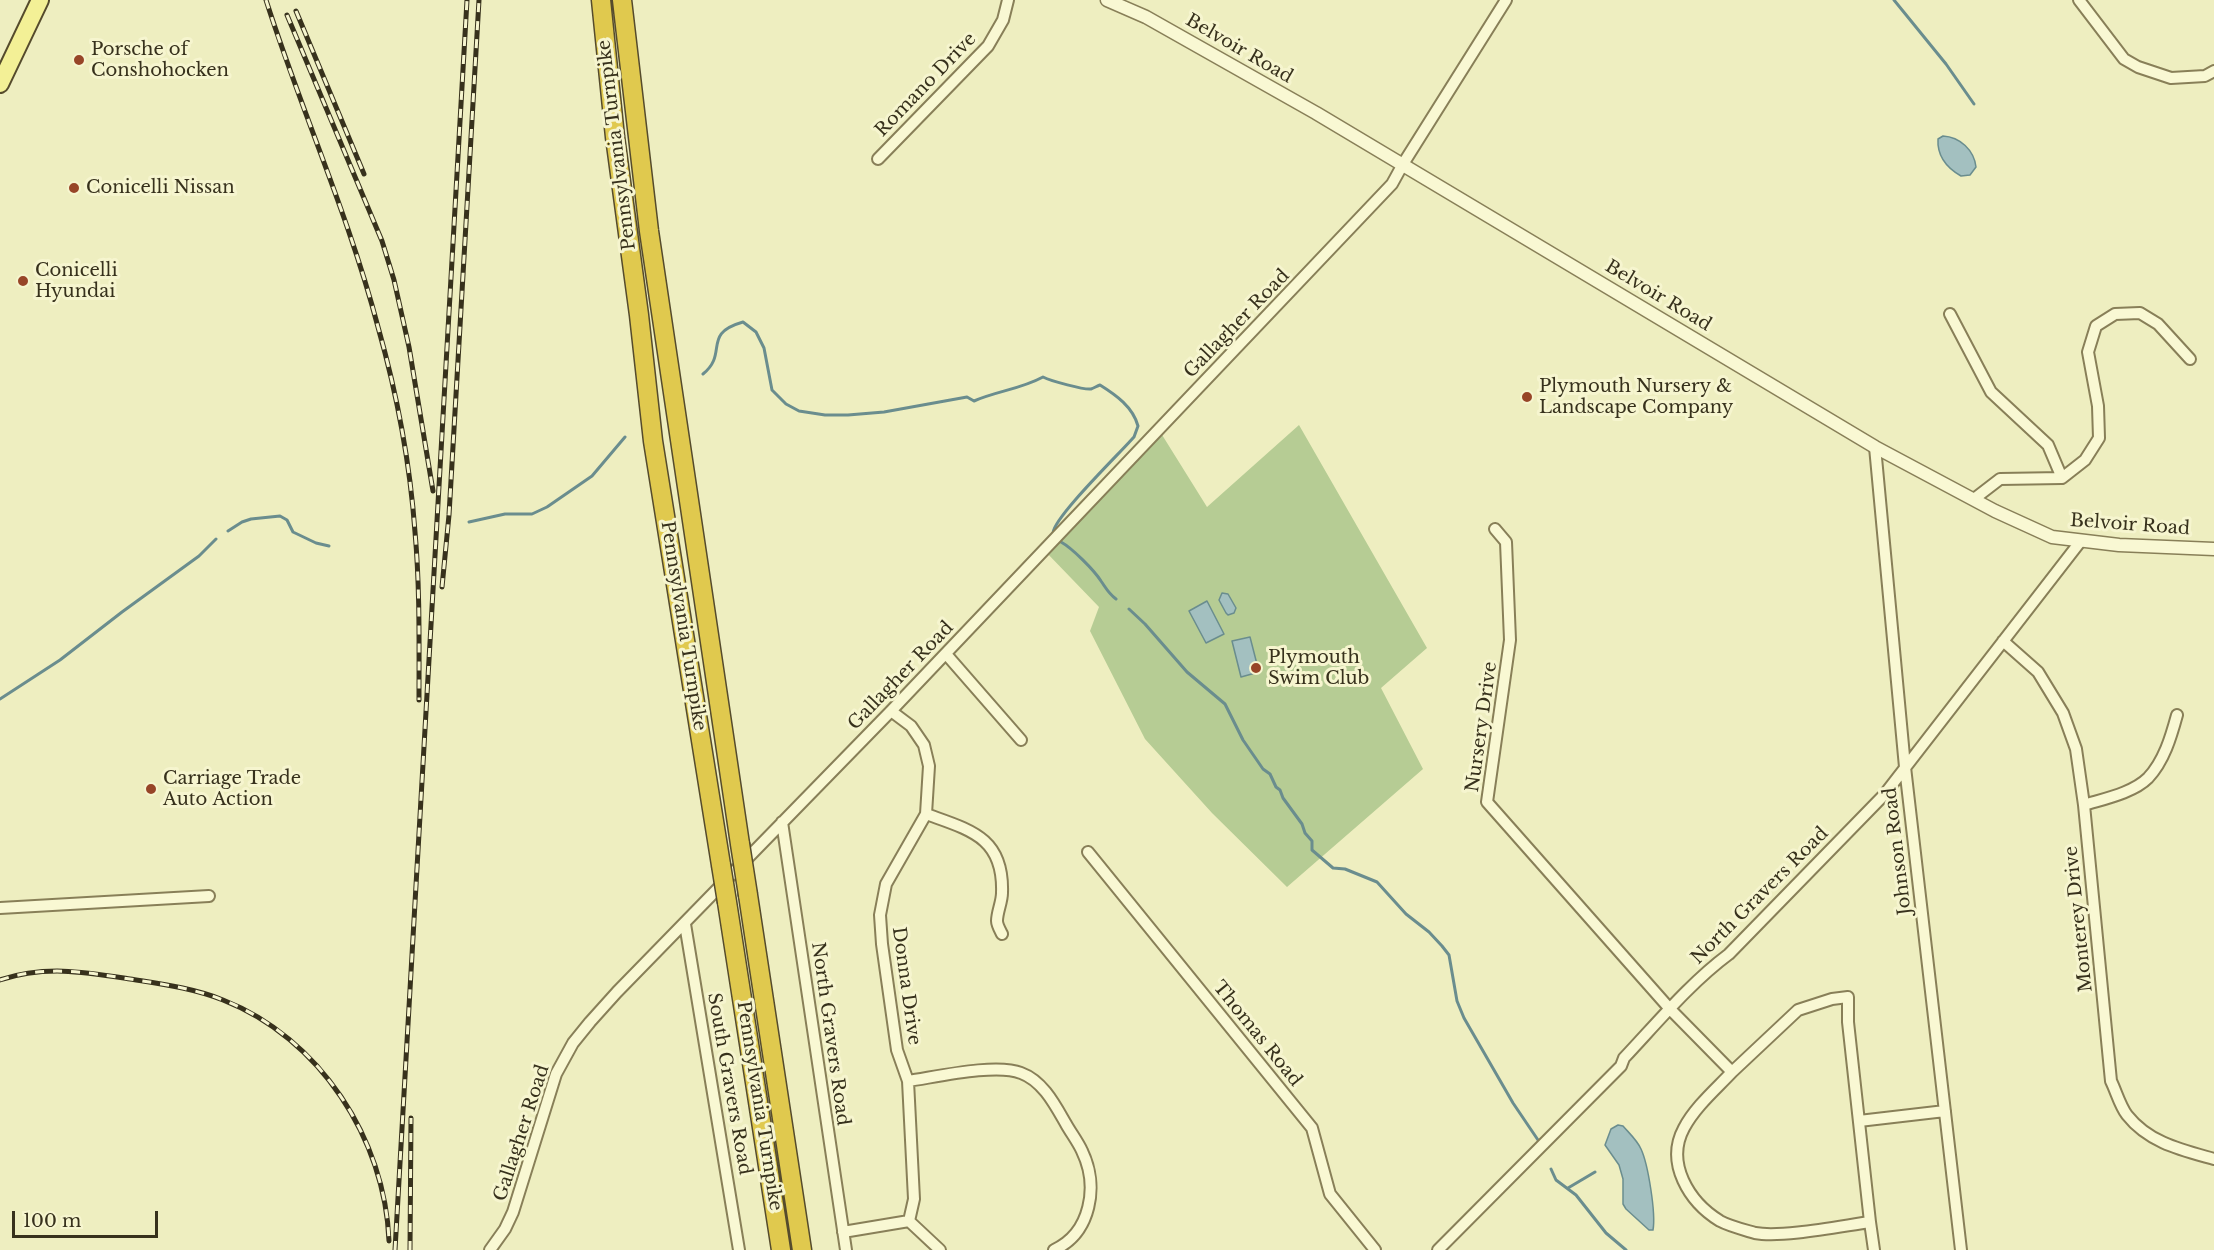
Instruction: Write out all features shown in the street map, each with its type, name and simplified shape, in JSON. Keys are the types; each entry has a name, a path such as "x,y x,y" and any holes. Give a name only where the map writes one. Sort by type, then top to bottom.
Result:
{"highway":[{"name":"Pennsylvania Turnpike","path":"601,0 614,126 654,441 781,1250"},
{"name":"Pennsylvania Turnpike","path":"622,0 649,231 802,1250"}],"main road":[{"path":"0,84 40,0"}],"street":[{"name":"Romano Drive","path":"878,159 988,46 1003,20 1008,0"},
{"name":"Belvoir Road","path":"1107,0 1128,4 1403,164 1875,447 2023,525 2052,537 2080,542 2214,549"},
{"name":"Gallagher Road","path":"490,1250 506,1229 513,1212 556,1074 573,1043 617,992 891,711 1392,184 1506,0"},
{"path":"2079,0 2124,59 2138,67 2171,78 2205,76 2214,71"},
{"path":"1974,499 2000,479 2062,478 2085,460 2099,438 2098,406 2088,352 2096,326 2115,314 2140,313 2158,324 2190,359"},
{"path":"1950,314 1991,392 2048,445 2062,478"},
{"name":"Johnson Road","path":"1875,447 1905,767 1961,1250"},
{"name":"Nursery Drive","path":"1495,529 1506,542 1510,640 1487,802 1670,1009 1732,1072"},
{"name":"North Gravers Road","path":"1438,1250 1621,1066 1623,1058 1670,1009 1729,954 1884,795 2080,542"},
{"name":"Monterey Drive","path":"2003,641 2038,672 2063,713 2076,749 2084,805 2111,1081 2126,1114 2149,1136 2174,1148 2214,1159"},
{"path":"945,654 1021,740"},
{"name":"Donna Drive","path":"891,711 911,726 924,745 929,766 926,814 886,884 880,915 897,1050 908,1081 914,1199 909,1221"},
{"path":"2084,805 2120,795 2147,779 2167,748 2177,715"},
{"path":"926,814 972,831 995,851 1003,876 1002,902 997,920 1002,934"},
{"name":"North Gravers Road","path":"782,822 846,1250"},
{"name":"Thomas Road","path":"1088,852 1312,1128 1330,1194 1375,1250"},
{"path":"0,908 209,896"},
{"name":"South Gravers Road","path":"685,924 739,1250"},
{"path":"1870,1222 1789,1233 1757,1233 1721,1221 1695,1201 1679,1173 1676,1154 1684,1128 1732,1072 1798,1010 1832,999 1848,998 1848,1022 1874,1250"},
{"path":"908,1081 1001,1069 1021,1073 1036,1082 1047,1095 1083,1152 1091,1179 1091,1201 1083,1226 1065,1245 1054,1250"},
{"path":"1859,1121 1945,1111"},
{"path":"843,1232 909,1221 940,1250"}],"green space":[{"name":"Plymouth Swim Club","path":"1299,425 1427,648 1381,688 1423,769 1287,887 1212,813 1145,739 1090,631 1099,607 1044,550 1159,430 1207,507"}],"water":[{"path":"1943,136 1955,139 1969,150 1976,167 1970,175 1961,176 1944,161 1938,145 1938,139"},
{"path":"1222,593 1228,594 1236,608 1234,613 1228,615 1226,613 1219,600"},
{"path":"1207,601 1224,634 1206,643 1189,611"},
{"path":"1250,637 1259,672 1241,677 1232,641"},
{"path":"1618,1125 1623,1126 1635,1140 1644,1156 1652,1201 1653,1230 1649,1230 1623,1204 1623,1179 1619,1165 1605,1145 1611,1129"}],"waterway":[{"path":"1894,0 1946,64 1974,104"},
{"path":"703,374 714,359 719,338 723,332 743,322 756,332 764,348 772,390 786,404 799,411 825,415 848,415 884,412 967,397 974,401 1043,377 1087,389 1100,385 1128,407 1138,426 1134,437 1075,500 1056,525 1053,533"},
{"path":"469,522 505,514 532,514 547,507 592,476 625,437"},
{"path":"228,531 251,519 280,516 287,520 293,532 316,543 329,546"},
{"path":"0,699 60,660 199,556 216,539"},
{"path":"1061,542 1088,565 1116,599"},
{"path":"1129,609 1187,672 1225,704 1243,740 1263,769 1270,774 1283,798 1302,824 1305,833 1312,841 1312,850 1333,868 1345,869 1377,882 1406,914 1429,932 1449,955 1457,1001 1464,1018 1513,1103 1538,1140"},
{"path":"1551,1169 1556,1180 1576,1195 1606,1233 1626,1250"},
{"path":"1568,1188 1595,1172"}],"railway":[{"path":"266,0 353,245 378,327 397,403 410,480 417,553 419,700"},
{"path":"395,1250 467,0"},
{"path":"442,587 449,515 479,0"},
{"path":"296,11 364,174"},
{"path":"287,15 382,241 394,280 409,347 433,491"},
{"path":"0,980 17,975 49,971 113,976 200,992 258,1017 289,1039 317,1066 341,1096 360,1130 375,1166 385,1203 389,1241"},
{"path":"410,1250 411,1118"}],"place":[{"name":"Porsche of Conshohocken","path":"79,60"},
{"name":"Conicelli Nissan","path":"74,188"},
{"name":"Conicelli Hyundai","path":"23,281"},
{"name":"Plymouth Nursery & Landscape Company","path":"1527,397"},
{"name":"Plymouth Swim Club","path":"1256,668"},
{"name":"Carriage Trade Auto Action","path":"151,789"}]}
